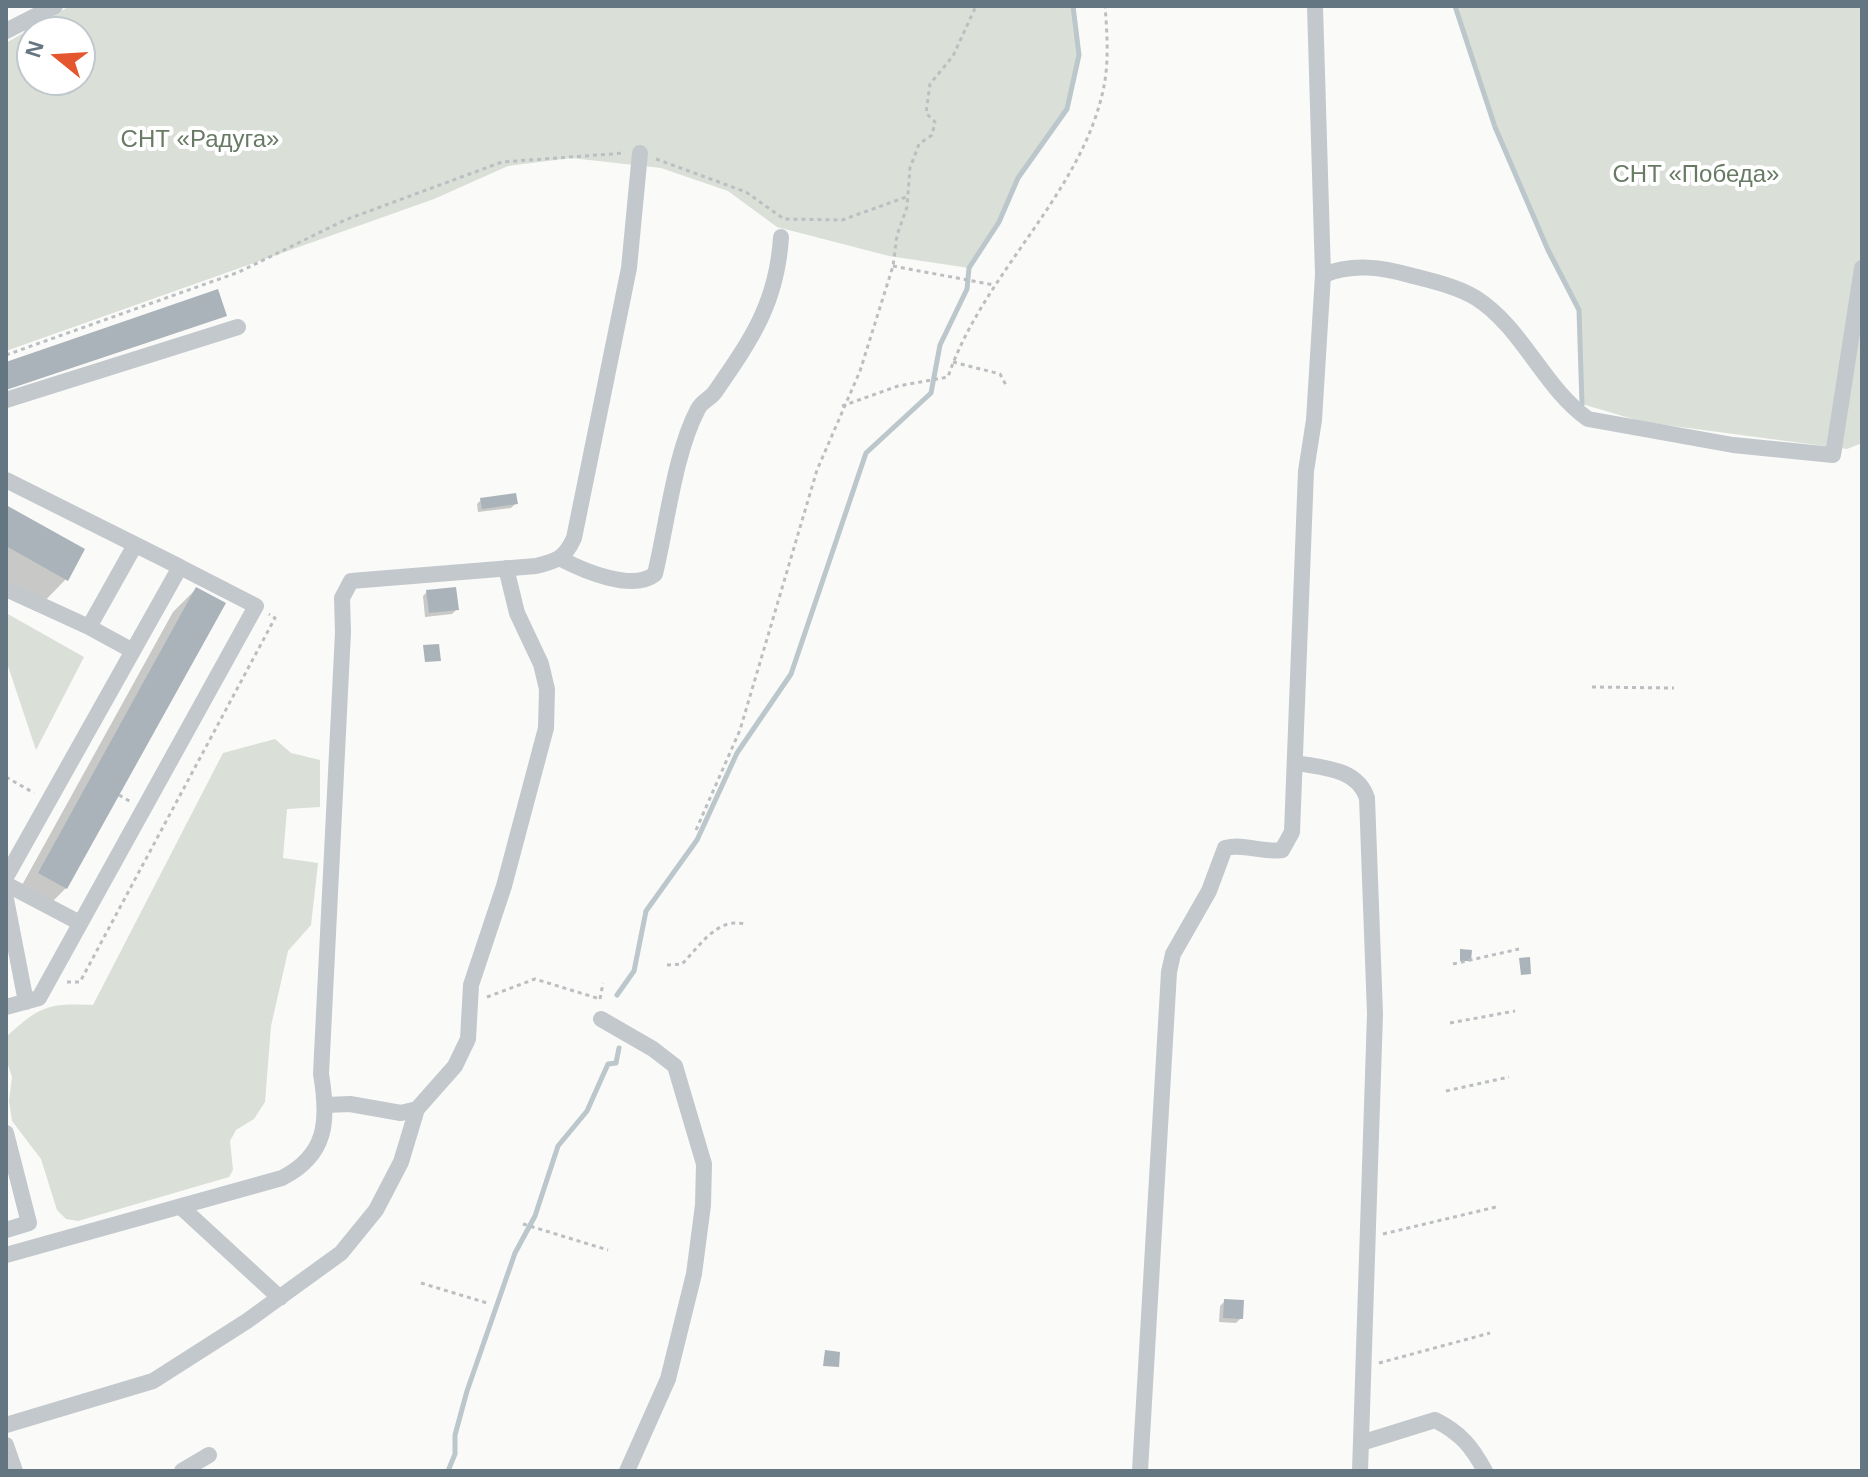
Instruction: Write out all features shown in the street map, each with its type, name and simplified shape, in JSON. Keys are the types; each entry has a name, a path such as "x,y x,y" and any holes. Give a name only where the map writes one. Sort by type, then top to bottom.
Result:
{"lane":[{"path":"6,31 55,6"},
{"path":"1140,1471 1169,972 1173,954 1209,891 1225,848 1238,845 1271,852 1288,845 1297,763 1295,713 1306,471 1314,420 1323,275 1314,65 1315,6"},
{"path":"561,559 574,538 629,268 640,153"},
{"path":"6,1255 282,1178 313,1156 320,1142 326,1105 321,1074 343,632 342,598 351,581 506,568 561,559 597,574 640,582 655,574 682,445 700,405 713,395 760,325 780,256 781,237"},
{"path":"1323,275 1347,268 1385,268 1475,297 1501,319 1569,405 1588,419 1733,445 1833,455 1862,268"},
{"path":"6,400 238,327"},
{"path":"6,480 256,606 39,998 6,1007"},
{"path":"89,627 135,545"},
{"path":"6,877 180,567"},
{"path":"6,1425 153,1381 280,1298 341,1253 376,1210 401,1162 417,1109 455,1066 468,1039 471,985 504,886 546,728 544,676 517,613 506,568"},
{"path":"6,589 133,651"},
{"path":"1297,763 1355,778 1363,785 1367,798 1375,1014 1360,1471"},
{"path":"6,884 80,923"},
{"path":"6,899 26,1002"},
{"path":"601,1019 653,1049 675,1066 704,1164 703,1205 694,1274 672,1364 627,1471"},
{"path":"326,1105 350,1104 401,1113 417,1109"},
{"path":"6,1133 29,1223 6,1230"},
{"path":"181,1207 280,1298"},
{"path":"1361,1443 1435,1420 1457,1431 1472,1447 1485,1471"},
{"path":"6,1445 15,1471"},
{"path":"182,1471 209,1455"}],"path":[{"path":"696,830 740,730 817,470 842,406 860,371 893,266 909,196 910,168 919,144 932,135 935,122 926,113 930,84 953,56 976,6"},
{"path":"842,406 898,386 948,377 994,285 1079,157 1105,85 1105,6"},
{"path":"6,355 239,272 345,220 502,162 592,153 640,153 746,192 784,219 842,220 909,196"},
{"path":"893,266 994,285"},
{"path":"953,362 1000,374 1007,387"},
{"path":"48,983 80,982 275,618 256,606"},
{"path":"1592,687 1674,688"},
{"path":"6,777 48,801"},
{"path":"667,965 682,964 718,927 734,921 744,924"},
{"path":"1453,964 1519,949"},
{"path":"469,1004 535,979 600,999 603,983"},
{"path":"1450,1023 1515,1011"},
{"path":"1446,1091 1509,1077"},
{"path":"1368,1237 1496,1207"},
{"path":"523,1224 608,1250"},
{"path":"421,1283 487,1303"},
{"path":"1363,1367 1490,1333"}],"green space":[{"name":"СНТ «Радуга»","path":"70,6 1073,6 1079,55 1067,109 1018,178 999,222 969,268 889,256 777,227 728,191 661,168 571,158 508,166 434,199 6,351 6,43 16,37 16,96 96,96 96,16 53,16"},
{"name":"СНТ «Победа»","path":"1455,6 1862,6 1862,443 1847,449 1643,422 1582,404 1579,310 1548,250 1495,127"},
{"path":"6,613 84,657 36,750 6,660"},
{"path":"275,739 291,753 320,760 320,807 287,809 283,858 318,863 311,925 288,951 271,1026 265,1102 254,1119 236,1130 230,1141 233,1170 229,1177 78,1221 66,1219 57,1210 41,1159 12,1121 9,1101 12,1077 6,1059 6,1037 45,1009 93,1005 223,753"}],"building":[{"path":"218,289 227,316 6,390 6,362"},
{"path":"516,493 518,504 482,509 480,498"},
{"path":"6,505 85,549 68,581 6,546"},
{"path":"196,587 226,603 67,889 38,873"},
{"path":"456,587 459,610 429,613 426,590"},
{"path":"439,644 441,661 425,662 423,645"},
{"path":"1460,949 1472,950 1471,961 1460,961"},
{"path":"1530,957 1531,974 1521,975 1519,958"},
{"path":"1224,1299 1244,1300 1243,1319 1223,1318"},
{"path":"825,1350 840,1352 839,1367 823,1366"}],"waterway":[{"path":"617,995 634,971 646,911 697,840 737,753 791,674 866,453 931,393 940,345 967,289 969,268 999,222 1018,178 1067,109 1079,55 1073,6"},
{"path":"1455,6 1495,127 1548,250 1579,310 1582,404"},
{"path":"448,1471 455,1454 455,1435 467,1391 515,1253 535,1216 558,1146 587,1111 608,1064 616,1063 619,1048"}]}
